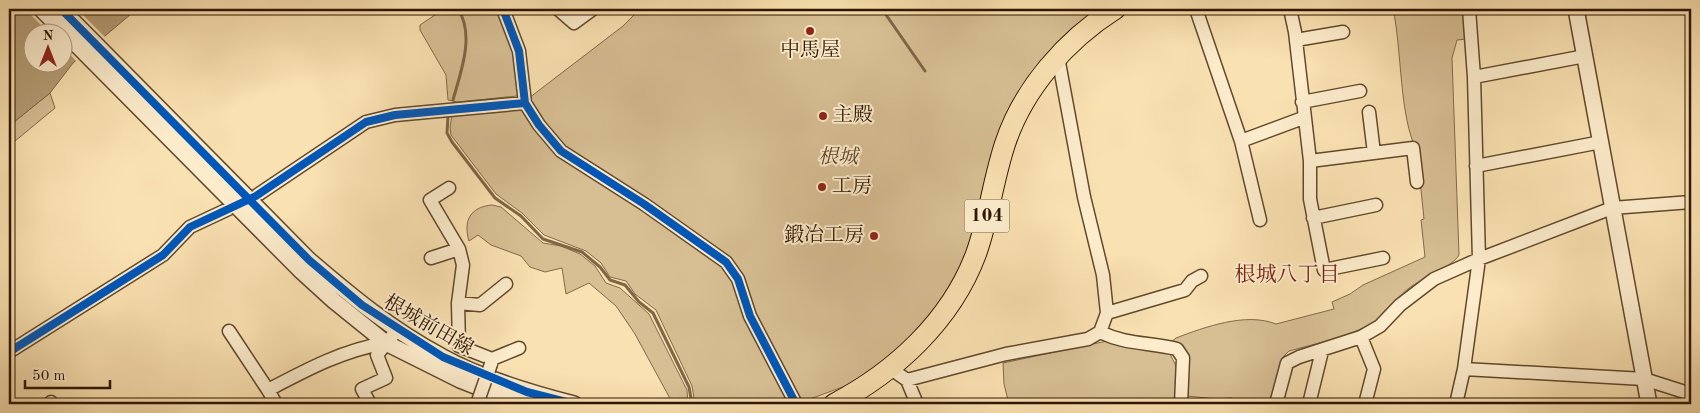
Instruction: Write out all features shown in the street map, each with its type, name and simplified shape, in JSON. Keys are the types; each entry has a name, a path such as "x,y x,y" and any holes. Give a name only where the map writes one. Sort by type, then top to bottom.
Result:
{"highway":[{"name":"104","path":"834,404 899,374 922,339 958,292 976,254 1009,135 1021,107 1041,77 1058,57 1090,24 1114,9"}],"street":[{"path":"41,9 305,265"},
{"path":"61,9 305,265"},
{"path":"503,9 519,51 525,103 539,125 561,151 644,204 726,262 738,279 750,316 796,404"},
{"path":"558,9 574,23 593,9"},
{"path":"1196,9 1241,141 1260,220"},
{"path":"1290,9 1296,40 1303,118 1310,161 1310,199 1324,270 1383,258"},
{"path":"1456,404 1464,369 1479,259 1474,77 1469,9"},
{"path":"1576,9 1648,404"},
{"path":"1296,40 1343,32"},
{"path":"1474,77 1585,56"},
{"path":"917,404 899,374 1088,339 1100,332 1107,313 1103,275 1084,197 1058,57"},
{"path":"1302,102 1360,91"},
{"path":"9,352 163,255 190,227 256,196 366,122 396,115 525,103"},
{"path":"1369,112 1374,153"},
{"path":"1241,141 1303,118"},
{"path":"1476,166 1601,142"},
{"path":"1310,161 1414,148 1417,182"},
{"path":"449,188 430,200 459,249 463,265 458,303 459,346 492,362"},
{"path":"1278,404 1288,362 1361,337 1380,326 1400,305 1434,279 1479,259 1612,208 1691,202"},
{"path":"1313,218 1376,205"},
{"path":"431,258 459,249"},
{"name":"根城前田線","path":"305,265 397,330 443,357 527,392 574,404"},
{"name":"根城前田線","path":"305,265 334,301 386,343 460,380 521,404"},
{"path":"1107,313 1185,290 1192,281 1201,276"},
{"path":"458,303 480,305 506,284"},
{"path":"370,404 362,389 386,378 378,355 397,330"},
{"path":"229,331 276,404"},
{"path":"1100,332 1120,341 1158,344 1177,349 1183,358 1181,404"},
{"path":"1361,337 1374,370 1365,404"},
{"path":"268,390 322,361 364,346 386,343"},
{"path":"476,404 492,362 519,348"},
{"path":"1309,404 1322,351"},
{"path":"1464,369 1644,380 1691,394"}],"green space":[{"path":"444,9 499,9 517,53 521,92 517,96 457,102 448,100 446,75 420,30 420,25"},
{"name":"根城","path":"640,9 1099,9 1007,120 991,155 977,226 956,280 935,311 895,353 848,385 799,403 753,315 738,274 563,148 533,109 529,98 623,26"},
{"path":"1393,9 1464,9 1467,39 1457,40 1452,58 1459,255 1445,268 1407,290 1386,313 1366,327 1289,351 1283,357 1269,404 1254,404 1231,398 1216,399 1187,396 1187,372 1171,342 1176,338 1226,322 1252,320 1276,324 1334,309 1332,302 1350,294 1363,285 1425,257 1421,220 1424,219 1417,151 1407,120"},
{"path":"50,93 55,108 9,146 9,126"},
{"path":"517,108 523,111 552,145 715,257 733,276 788,399 788,404 695,404 692,386 656,310 635,294 626,281 610,277 601,263 586,251 544,235 522,213 496,194 451,135 452,115"},
{"path":"484,206 501,207 543,243 561,246 580,254 595,266 606,283 620,288 649,314 687,390 688,404 673,404 635,334 616,306 589,283 566,294 562,268 545,272 530,267 521,256 491,245 478,235 469,241 467,227 470,216 473,212"},
{"path":"1107,341 1169,352 1178,370 1177,404 1009,404 1004,384 1003,363"}],"shaded area":[{"path":"9,9 137,9 72,64 72,22 22,22 22,72 66,72 50,93 9,126"}],"pier":[{"path":"25,9 77,9 107,39 78,63 72,57 72,22 38,22"}],"waterway":[{"path":"453,100 463,65 466,42 466,30 458,9"},
{"path":"882,9 925,71"},
{"path":"448,116 447,133 452,142 495,198 521,216 543,239 582,252 600,267 610,280 625,285 639,302 653,313 689,387 692,404"},
{"path":"749,404 758,404"}],"cycle path":[{"path":"61,9 309,260 362,305 443,357 527,392 574,404"},
{"path":"503,9 519,51 525,103 539,125 561,151 644,204 726,262 738,279 750,316 796,404"},
{"path":"9,352 163,255 190,227 256,196 366,122 395,115 525,103"}],"place":[{"name":"中馬屋","path":"810,31"},
{"name":"主殿","path":"823,116"},
{"name":"工房","path":"822,187"},
{"name":"鍛冶工房","path":"874,236"}],"district":[{"name":"根城八丁目","path":"1287,275"}]}
